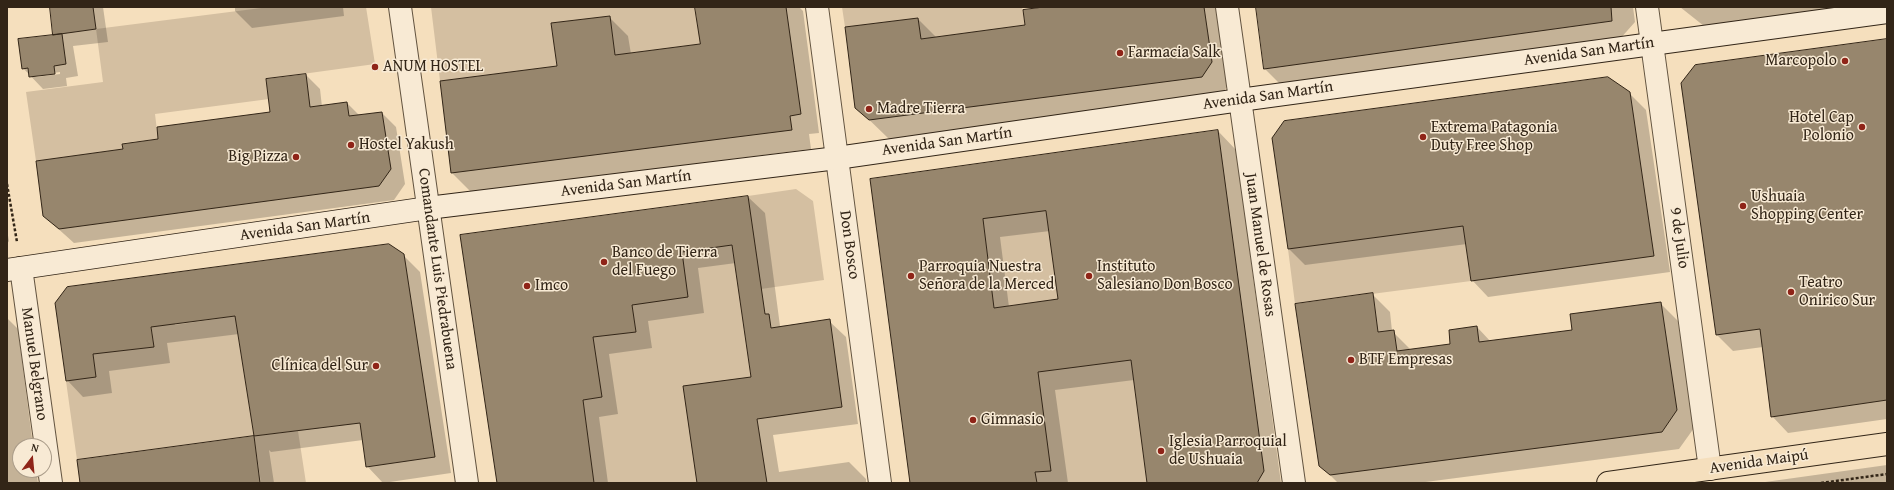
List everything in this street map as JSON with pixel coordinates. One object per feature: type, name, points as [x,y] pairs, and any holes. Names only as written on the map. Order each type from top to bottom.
[{"type":"main road","name":"Avenida Maipú","points":[[1608,483],[1887,444]]},
{"type":"street","name":"Comandante Luis Piedrabuena","points":[[400,7],[467,483]]},
{"type":"street","name":"Don Bosco","points":[[817,7],[880,483]]},
{"type":"street","name":"Juan Manuel de Rosas","points":[[1227,7],[1294,483]]},
{"type":"street","name":"9 de Julio","points":[[1647,7],[1710,469]]},
{"type":"street","name":"Avenida San Martín","points":[[14,269],[428,208],[837,158],[1240,100],[1887,12]]},
{"type":"street","name":"Manuel Belgrano","points":[[14,269],[51,483]]},
{"type":"path","points":[[7,184],[14,269]]},
{"type":"path","points":[[1821,483],[1887,474]]},
{"type":"shaded area","points":[[269,7],[366,7],[375,64],[266,79],[269,99],[155,114],[158,139],[122,143],[123,149],[36,161],[26,92],[103,82],[96,29]]},
{"type":"shaded area","points":[[431,7],[695,7],[700,44],[615,55],[610,16],[551,23],[557,66],[440,81]]},
{"type":"shaded area","points":[[842,7],[1022,7],[1025,25],[921,39],[918,18],[845,27]]},
{"type":"shaded area","points":[[796,189],[813,201],[824,280],[761,289],[748,196]]},
{"type":"shaded area","points":[[1046,211],[1062,328],[1029,303],[994,308],[983,219]]},
{"type":"shaded area","points":[[1463,226],[1471,281],[1295,304],[1288,249]]},
{"type":"shaded area","points":[[732,244],[751,377],[697,483],[594,483],[583,400],[602,397],[593,337],[636,331],[632,305],[682,252]]},
{"type":"shaded area","points":[[168,275],[175,325],[235,316],[254,436],[77,460],[66,381],[96,377],[91,338],[110,352],[154,347],[145,277]]},
{"type":"shaded area","points":[[1131,360],[1147,483],[1037,483],[1035,472],[1050,471],[1036,362],[1067,368]]},
{"type":"shaded area","points":[[298,431],[306,483],[261,483],[254,436]]},
{"type":"building","points":[[50,7],[93,7],[96,29],[53,35]]},
{"type":"building","points":[[695,7],[786,7],[801,114],[790,116],[792,130],[451,173],[440,81],[557,66],[551,23],[610,16],[615,55],[700,44]]},
{"type":"building","points":[[1044,7],[1204,7],[1212,62],[1202,77],[869,120],[855,108],[845,27],[918,18],[921,39],[1025,25],[1023,10]]},
{"type":"building","points":[[1256,7],[1611,7],[1612,21],[1264,69]]},
{"type":"building","points":[[62,34],[66,64],[54,66],[55,74],[29,77],[28,68],[22,69],[18,39]]},
{"type":"building","points":[[1887,39],[1887,400],[1771,417],[1760,329],[1716,335],[1681,83],[1695,65]]},
{"type":"building","points":[[306,74],[310,107],[347,102],[349,116],[382,112],[391,169],[379,186],[59,229],[43,216],[36,161],[123,149],[122,144],[158,139],[157,127],[270,112],[266,79]]},
{"type":"building","points":[[1608,77],[1630,92],[1654,256],[1471,281],[1463,226],[1288,249],[1272,138],[1284,121]]},
{"type":"building","name":"Instituto Salesiano Don Bosco","points":[[1218,130],[1264,471],[1257,483],[1147,483],[1131,360],[1038,372],[1051,471],[1035,472],[1037,483],[910,483],[870,179]],"holes":[[[1046,211],[1058,299],[994,308],[983,219]]]},
{"type":"building","points":[[748,196],[765,314],[769,314],[771,328],[830,319],[842,407],[757,419],[767,483],[697,483],[683,386],[751,377],[732,245],[682,252],[688,297],[632,305],[636,332],[593,337],[602,397],[583,400],[594,483],[497,483],[460,235]]},
{"type":"building","points":[[389,244],[404,254],[435,457],[366,467],[360,423],[254,436],[235,316],[151,327],[154,347],[93,354],[96,377],[66,381],[55,303],[67,287]]},
{"type":"building","points":[[1373,293],[1378,332],[1394,330],[1397,351],[1450,344],[1449,330],[1477,326],[1479,342],[1572,330],[1570,314],[1661,302],[1677,410],[1662,432],[1330,475],[1319,466],[1295,304]]},
{"type":"building","points":[[254,436],[260,483],[80,483],[77,460]]},
{"type":"place","name":"Farmacia Salk","points":[[1120,53]]},
{"type":"place","name":"Marcopolo","points":[[1845,61]]},
{"type":"place","name":"ANUM HOSTEL","points":[[375,67]]},
{"type":"place","name":"Madre Tierra","points":[[869,109]]},
{"type":"place","name":"Hotel Cap Polonio","points":[[1862,127]]},
{"type":"place","name":"Extrema Patagonia Duty Free Shop","points":[[1423,137]]},
{"type":"place","name":"Hostel Yakush","points":[[351,145]]},
{"type":"place","name":"Big Pizza","points":[[296,157]]},
{"type":"place","name":"Ushuaia Shopping Center","points":[[1743,206]]},
{"type":"place","name":"Banco de Tierra del Fuego","points":[[604,262]]},
{"type":"place","name":"Parroquia Nuestra Señora de la Merced","points":[[911,276]]},
{"type":"place","name":"Instituto Salesiano Don Bosco","points":[[1089,276]]},
{"type":"place","name":"Imco","points":[[527,286]]},
{"type":"place","name":"Teatro Onirico Sur","points":[[1791,292]]},
{"type":"place","name":"BTF Empresas","points":[[1351,360]]},
{"type":"place","name":"Clínica del Sur","points":[[376,366]]},
{"type":"place","name":"Gimnasio","points":[[973,420]]},
{"type":"place","name":"Iglesia Parroquial de Ushuaia","points":[[1161,451]]}]
